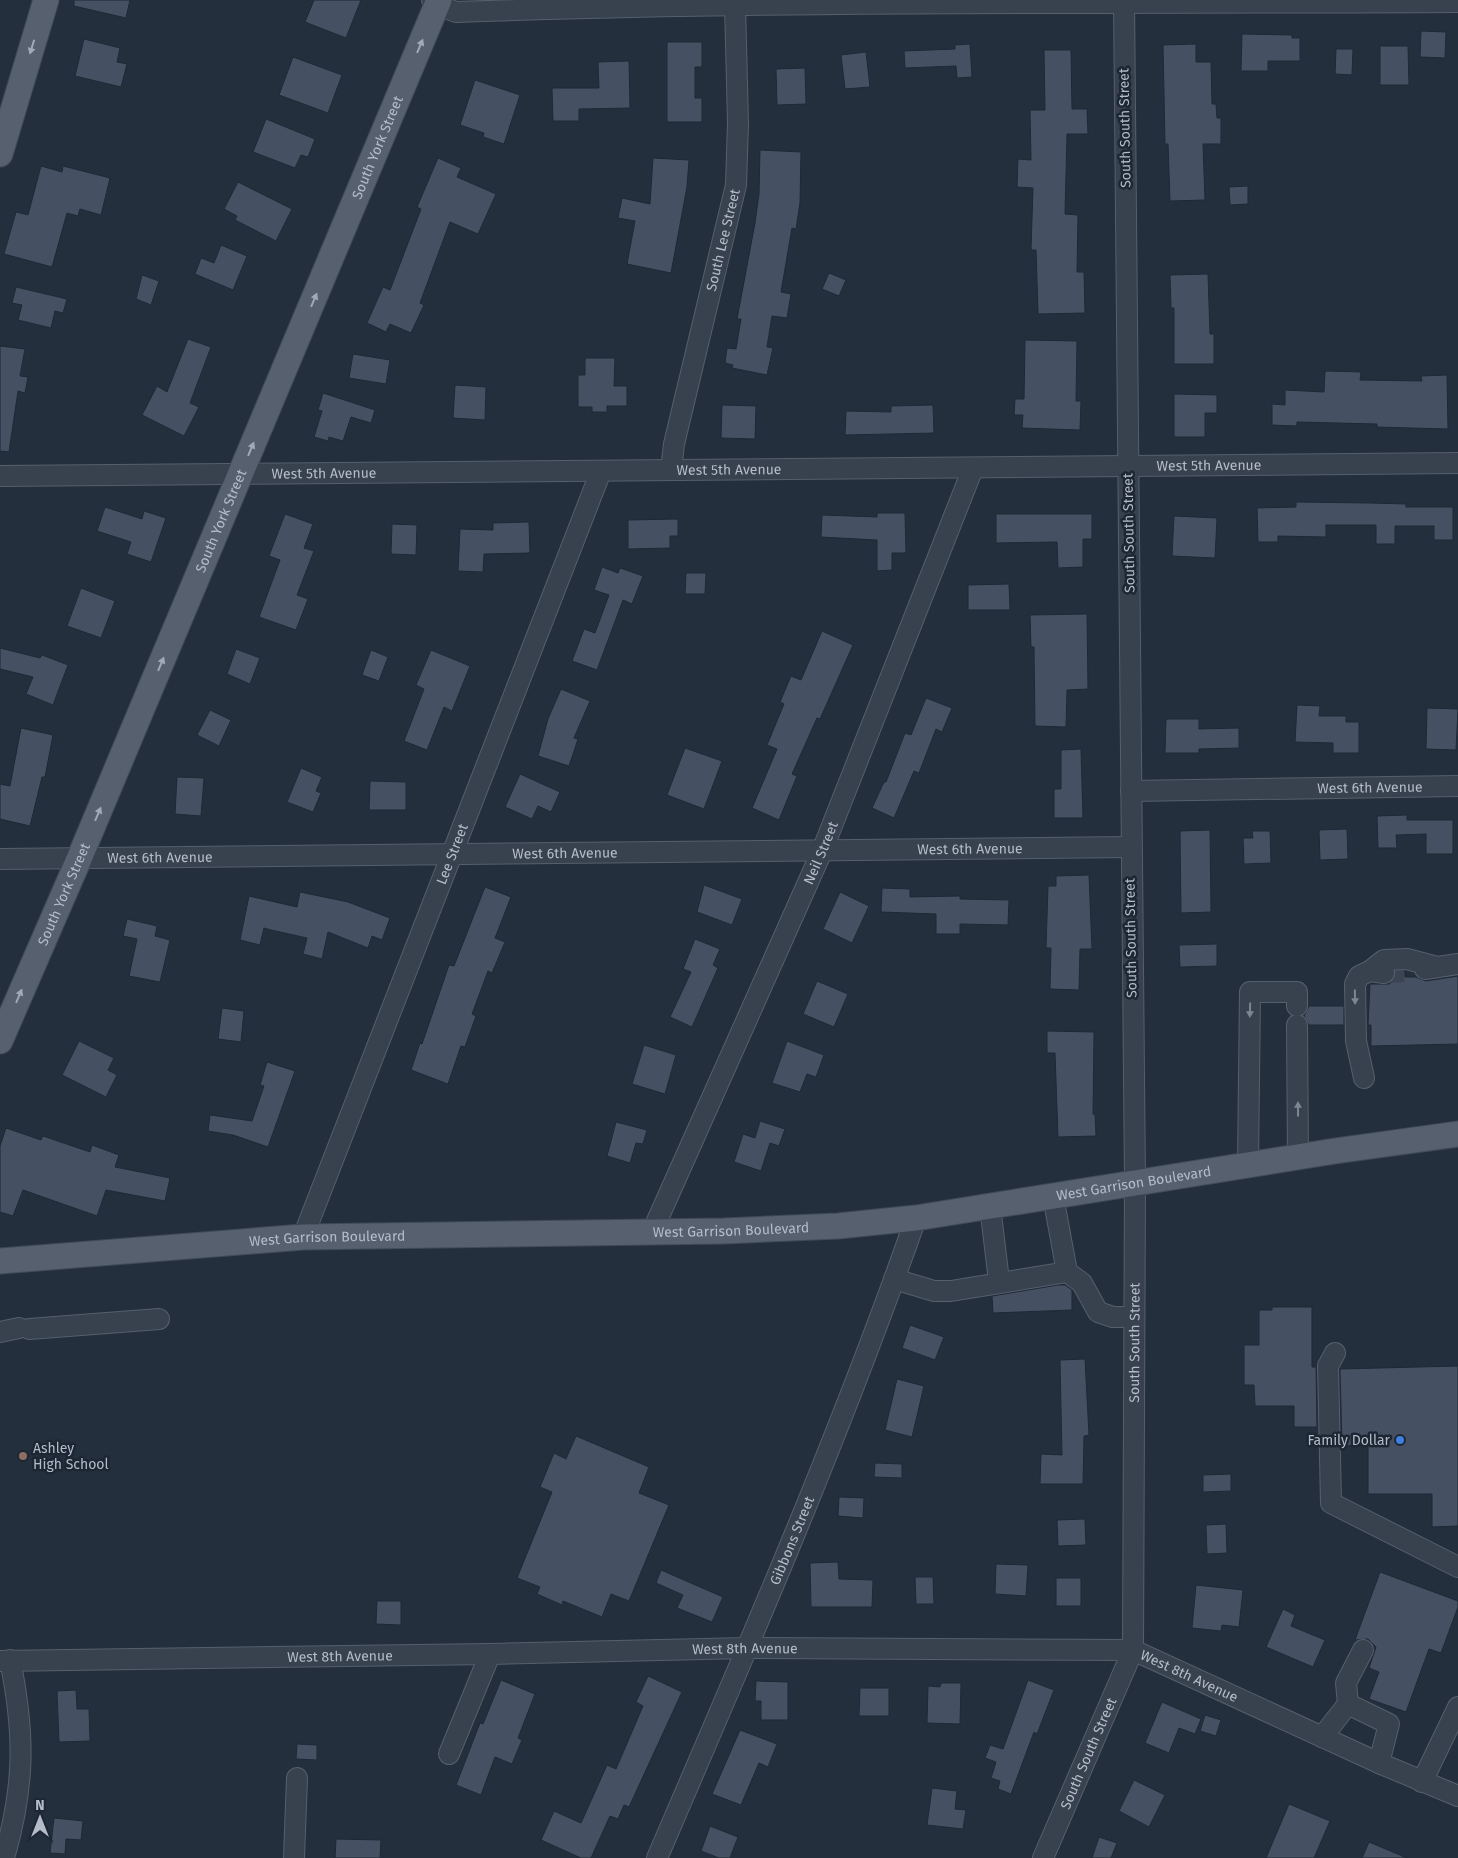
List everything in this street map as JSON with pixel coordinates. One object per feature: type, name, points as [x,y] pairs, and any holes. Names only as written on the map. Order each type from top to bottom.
[{"type":"main road","points":[[0,154],[6,114],[46,0]]},
{"type":"main road","name":"South York Street","points":[[0,1041],[79,858],[436,2]]},
{"type":"main road","name":"West Garrison Boulevard","points":[[0,1261],[303,1237],[800,1229],[916,1218],[1458,1134]]},
{"type":"street","points":[[436,2],[456,12],[735,4],[1458,2]]},
{"type":"street","name":"South South Street","points":[[1043,1858],[1133,1650],[1135,1183],[1130,847],[1124,2]]},
{"type":"street","name":"South Lee Street","points":[[671,470],[674,444],[736,185],[738,123],[735,4]]},
{"type":"street","name":"West 5th Avenue","points":[[0,476],[1458,464]]},
{"type":"street","name":"Neil Street","points":[[652,1232],[822,850],[973,468]]},
{"type":"street","name":"Lee Street","points":[[303,1237],[601,471]]},
{"type":"street","name":"West 6th Avenue","points":[[1131,791],[1458,786]]},
{"type":"street","name":"West 6th Avenue","points":[[0,859],[1130,847]]},
{"type":"street","points":[[1364,1078],[1356,1041],[1354,984],[1359,976],[1377,972],[1384,960],[1407,959],[1437,967]]},
{"type":"street","points":[[1405,972],[1458,964]]},
{"type":"street","points":[[1248,1166],[1250,992],[1298,992],[1298,1158]]},
{"type":"street","points":[[1053,1196],[1067,1272]]},
{"type":"street","points":[[990,1206],[999,1281]]},
{"type":"street","name":"Gibbons Street","points":[[657,1858],[748,1648],[880,1321],[916,1218]]},
{"type":"street","points":[[894,1279],[934,1291],[1067,1272],[1082,1282],[1098,1312],[1113,1317],[1134,1317]]},
{"type":"street","points":[[16,1330],[159,1319]]},
{"type":"street","points":[[1335,1353],[1328,1366],[1332,1502],[1458,1567]]},
{"type":"street","name":"West 8th Avenue","points":[[5,1661],[748,1648],[1133,1650],[1379,1763],[1458,1796]]},
{"type":"street","points":[[1322,1737],[1348,1704],[1346,1683],[1363,1650]]},
{"type":"street","points":[[449,1754],[490,1654]]},
{"type":"street","points":[[4,1858],[14,1822],[22,1769],[18,1702],[5,1661]]},
{"type":"street","points":[[1348,1704],[1389,1724],[1379,1763]]},
{"type":"street","points":[[1422,1782],[1458,1706]]},
{"type":"street","points":[[294,1858],[296,1778]]},
{"type":"building","points":[[74,0],[130,0],[126,18],[74,6]]},
{"type":"building","points":[[314,0],[361,0],[346,38],[305,22]]},
{"type":"building","points":[[1421,31],[1446,32],[1445,58],[1420,57]]},
{"type":"building","points":[[1242,34],[1292,35],[1292,38],[1300,38],[1300,61],[1268,61],[1268,71],[1241,71]]},
{"type":"building","points":[[84,39],[120,48],[117,62],[127,64],[121,87],[75,76]]},
{"type":"building","points":[[667,42],[702,42],[702,67],[695,67],[695,98],[702,98],[702,122],[667,122]]},
{"type":"building","points":[[970,44],[972,77],[957,78],[956,66],[905,68],[904,51],[955,49],[955,45]]},
{"type":"building","points":[[1196,44],[1196,62],[1211,62],[1212,104],[1216,104],[1217,118],[1221,118],[1221,144],[1203,144],[1205,200],[1170,201],[1168,144],[1165,144],[1163,45]]},
{"type":"building","points":[[1380,46],[1408,46],[1409,85],[1380,85]]},
{"type":"building","points":[[1336,49],[1353,49],[1352,75],[1335,74]]},
{"type":"building","points":[[1044,50],[1071,50],[1072,109],[1087,109],[1088,134],[1067,134],[1065,214],[1078,215],[1077,272],[1084,272],[1085,313],[1038,314],[1036,250],[1031,250],[1033,188],[1017,187],[1018,159],[1031,160],[1030,110],[1045,110]]},
{"type":"building","points":[[866,52],[870,87],[845,89],[841,55]]},
{"type":"building","points":[[293,57],[342,75],[328,113],[279,95]]},
{"type":"building","points":[[629,61],[630,108],[579,109],[579,121],[553,121],[552,88],[599,88],[598,62]]},
{"type":"building","points":[[805,68],[806,104],[777,105],[776,69]]},
{"type":"building","points":[[475,80],[520,95],[504,144],[483,137],[484,133],[460,125]]},
{"type":"building","points":[[266,119],[315,139],[308,157],[301,155],[295,168],[253,152]]},
{"type":"building","points":[[760,150],[801,152],[800,203],[796,229],[792,228],[781,292],[791,294],[787,318],[772,316],[767,347],[773,348],[767,375],[732,368],[733,365],[725,363],[727,348],[736,349],[741,319],[737,319],[759,194]]},
{"type":"building","points":[[438,158],[461,168],[457,177],[496,194],[478,234],[450,222],[420,303],[424,305],[411,333],[390,324],[386,332],[367,323],[383,287],[390,290],[421,209],[417,207]]},
{"type":"building","points":[[653,158],[689,160],[687,187],[671,273],[627,264],[635,221],[618,218],[622,198],[650,204]]},
{"type":"building","points":[[41,166],[62,172],[63,166],[110,178],[101,215],[80,209],[78,216],[67,213],[52,267],[4,254],[16,212],[28,215]]},
{"type":"building","points":[[238,182],[292,209],[276,241],[235,220],[237,216],[224,209]]},
{"type":"building","points":[[1248,186],[1248,204],[1230,205],[1229,187]]},
{"type":"building","points":[[221,245],[247,256],[233,290],[195,274],[201,258],[214,263]]},
{"type":"building","points":[[829,273],[846,280],[839,296],[822,289]]},
{"type":"building","points":[[1208,274],[1210,334],[1214,334],[1214,364],[1174,364],[1174,308],[1171,308],[1170,275]]},
{"type":"building","points":[[142,275],[159,281],[151,305],[136,299]]},
{"type":"building","points":[[16,287],[67,299],[63,313],[55,311],[51,328],[18,320],[22,305],[12,303]]},
{"type":"building","points":[[188,339],[211,347],[190,403],[199,407],[184,436],[142,415],[157,386],[167,392]]},
{"type":"building","points":[[1025,340],[1077,341],[1076,401],[1081,401],[1080,430],[1022,428],[1023,415],[1014,415],[1015,399],[1024,399]]},
{"type":"building","points":[[0,346],[25,349],[20,376],[28,377],[25,393],[18,391],[9,452],[0,451]]},
{"type":"building","points":[[353,354],[390,360],[386,384],[349,378]]},
{"type":"building","points":[[585,358],[615,358],[614,386],[627,386],[627,406],[607,406],[607,412],[592,412],[592,407],[578,407],[578,375],[585,375]]},
{"type":"building","points":[[1325,371],[1361,372],[1360,380],[1422,381],[1421,376],[1447,375],[1448,429],[1377,427],[1377,424],[1297,422],[1297,426],[1272,425],[1272,404],[1285,405],[1285,390],[1324,392]]},
{"type":"building","points":[[455,385],[486,387],[485,420],[453,418]]},
{"type":"building","points":[[323,393],[375,410],[371,423],[351,417],[343,441],[329,437],[328,441],[314,437],[322,411],[318,410]]},
{"type":"building","points":[[1174,394],[1217,395],[1217,413],[1205,413],[1205,437],[1174,437]]},
{"type":"building","points":[[722,405],[756,406],[755,439],[721,438]]},
{"type":"building","points":[[933,405],[934,433],[845,435],[846,411],[891,412],[891,406]]},
{"type":"building","points":[[1296,502],[1406,504],[1406,507],[1453,507],[1453,540],[1434,540],[1434,526],[1395,526],[1395,544],[1376,544],[1376,525],[1326,525],[1326,537],[1278,536],[1278,542],[1258,542],[1257,508],[1296,507]]},
{"type":"building","points":[[105,507],[142,519],[144,511],[166,518],[151,562],[127,554],[131,542],[97,531]]},
{"type":"building","points":[[877,513],[905,513],[906,553],[892,553],[892,570],[877,571],[877,540],[821,537],[822,515],[877,517]]},
{"type":"building","points":[[285,514],[313,524],[304,548],[314,551],[297,595],[308,599],[296,630],[259,617],[280,560],[269,556]]},
{"type":"building","points":[[996,514],[1092,514],[1092,539],[1083,539],[1083,567],[1058,568],[1057,542],[996,543]]},
{"type":"building","points":[[1174,516],[1217,518],[1215,558],[1172,556]]},
{"type":"building","points":[[678,519],[678,536],[670,536],[670,548],[628,549],[628,520]]},
{"type":"building","points":[[529,522],[530,553],[484,554],[483,572],[458,571],[460,529],[493,530],[493,523]]},
{"type":"building","points":[[392,524],[417,525],[416,555],[391,554]]},
{"type":"building","points":[[602,567],[618,573],[620,568],[643,576],[632,604],[623,600],[597,670],[572,661],[584,629],[595,633],[609,595],[594,590]]},
{"type":"building","points":[[686,573],[706,573],[705,594],[685,594]]},
{"type":"building","points":[[1009,584],[1010,610],[968,610],[968,585]]},
{"type":"building","points":[[81,588],[115,601],[101,638],[67,626]]},
{"type":"building","points":[[1087,614],[1088,689],[1067,690],[1066,727],[1035,726],[1034,647],[1031,647],[1030,615]]},
{"type":"building","points":[[822,631],[853,645],[820,719],[817,718],[792,774],[797,776],[779,820],[752,808],[777,749],[767,745],[784,704],[780,702],[791,676],[801,680]]},
{"type":"building","points":[[0,648],[40,658],[42,655],[68,665],[53,705],[26,694],[33,677],[0,669]]},
{"type":"building","points":[[236,649],[260,658],[250,684],[227,674]]},
{"type":"building","points":[[371,650],[388,657],[379,681],[362,675]]},
{"type":"building","points":[[431,650],[470,666],[452,711],[444,707],[427,750],[404,741],[424,689],[416,685]]},
{"type":"building","points":[[561,689],[590,701],[574,738],[578,739],[569,766],[538,756],[548,719]]},
{"type":"building","points":[[926,698],[952,708],[942,732],[936,729],[919,773],[914,771],[894,818],[872,808],[884,782],[886,782],[905,733],[911,735]]},
{"type":"building","points":[[1297,705],[1320,706],[1319,716],[1346,716],[1346,722],[1359,722],[1359,753],[1333,753],[1333,743],[1295,742]]},
{"type":"building","points":[[1427,708],[1458,709],[1456,750],[1426,749]]},
{"type":"building","points":[[210,710],[231,720],[219,746],[197,735]]},
{"type":"building","points":[[1166,719],[1199,719],[1199,729],[1239,728],[1239,748],[1199,749],[1199,753],[1165,753]]},
{"type":"building","points":[[21,728],[53,735],[45,777],[42,777],[30,826],[0,819],[0,784],[10,786]]},
{"type":"building","points":[[685,748],[722,761],[704,809],[667,795]]},
{"type":"building","points":[[1081,749],[1083,818],[1054,818],[1054,789],[1061,789],[1061,750]]},
{"type":"building","points":[[301,768],[322,777],[316,791],[321,793],[313,812],[287,802]]},
{"type":"building","points":[[520,774],[560,792],[551,812],[538,806],[532,819],[505,807]]},
{"type":"building","points":[[177,777],[204,778],[201,816],[175,814]]},
{"type":"building","points":[[370,781],[406,782],[406,810],[369,810]]},
{"type":"building","points":[[1407,815],[1407,820],[1453,820],[1453,854],[1426,854],[1426,834],[1396,835],[1397,848],[1378,848],[1377,816]]},
{"type":"building","points":[[1347,829],[1348,859],[1320,860],[1319,830]]},
{"type":"building","points":[[1210,830],[1211,912],[1181,913],[1180,831]]},
{"type":"building","points":[[1252,831],[1270,831],[1271,863],[1244,864],[1243,838],[1253,838]]},
{"type":"building","points":[[1089,875],[1092,949],[1080,949],[1079,990],[1050,989],[1051,948],[1046,948],[1048,886],[1056,886],[1056,876]]},
{"type":"building","points":[[704,885],[742,899],[732,925],[697,912]]},
{"type":"building","points":[[485,887],[511,897],[495,938],[505,942],[492,973],[488,971],[472,1014],[476,1016],[465,1047],[461,1046],[448,1084],[411,1070],[449,965],[454,966]]},
{"type":"building","points":[[882,888],[910,889],[910,897],[960,896],[960,899],[1009,900],[1008,925],[960,924],[960,934],[936,934],[936,914],[881,912]]},
{"type":"building","points":[[300,892],[348,902],[390,918],[382,940],[372,936],[368,948],[328,932],[322,959],[303,954],[307,938],[264,928],[260,945],[240,940],[249,896],[297,907]]},
{"type":"building","points":[[840,892],[869,906],[852,943],[823,929]]},
{"type":"building","points":[[127,919],[157,926],[155,936],[170,940],[160,982],[129,976],[137,939],[123,936]]},
{"type":"building","points":[[695,939],[720,949],[713,965],[718,968],[692,1027],[670,1017],[691,972],[683,969]]},
{"type":"building","points":[[1217,944],[1217,966],[1180,967],[1179,945]]},
{"type":"building","points":[[1395,971],[1405,971],[1405,977],[1416,977],[1426,981],[1458,976],[1458,1044],[1371,1046],[1371,1025],[1368,1025],[1370,984],[1389,984],[1394,980]]},
{"type":"building","points":[[817,981],[848,994],[834,1027],[803,1014]]},
{"type":"building","points":[[1309,1006],[1344,1006],[1344,1025],[1309,1025],[1304,1016]]},
{"type":"building","points":[[222,1008],[244,1011],[241,1042],[218,1039]]},
{"type":"building","points":[[1047,1031],[1094,1032],[1093,1114],[1095,1114],[1096,1136],[1058,1137],[1055,1053],[1047,1053]]},
{"type":"building","points":[[79,1041],[114,1058],[108,1070],[117,1075],[106,1097],[62,1075]]},
{"type":"building","points":[[787,1041],[824,1055],[816,1077],[807,1074],[800,1092],[772,1083]]},
{"type":"building","points":[[644,1045],[676,1055],[665,1094],[632,1084]]},
{"type":"building","points":[[267,1062],[295,1071],[268,1147],[233,1135],[208,1131],[210,1115],[252,1121],[264,1086],[260,1085]]},
{"type":"building","points":[[760,1121],[785,1129],[779,1146],[770,1143],[761,1171],[734,1162],[743,1134],[755,1138]]},
{"type":"building","points":[[616,1122],[647,1130],[643,1144],[636,1143],[630,1163],[607,1156]]},
{"type":"building","points":[[6,1128],[41,1140],[43,1136],[90,1152],[92,1145],[119,1155],[115,1167],[170,1178],[165,1201],[106,1190],[97,1216],[23,1190],[13,1216],[0,1212],[0,1146]]},
{"type":"building","points":[[1065,1285],[1072,1290],[1072,1310],[993,1313],[992,1296]]},
{"type":"building","points":[[1272,1307],[1312,1307],[1312,1367],[1316,1367],[1317,1427],[1294,1427],[1294,1406],[1255,1406],[1254,1385],[1244,1385],[1244,1345],[1259,1345],[1259,1310],[1272,1310]]},
{"type":"building","points":[[910,1325],[944,1337],[935,1360],[902,1348]]},
{"type":"building","points":[[1085,1359],[1089,1435],[1084,1436],[1083,1484],[1040,1484],[1041,1454],[1062,1455],[1060,1360]]},
{"type":"building","points":[[1458,1366],[1458,1526],[1432,1527],[1432,1494],[1368,1494],[1368,1445],[1342,1446],[1340,1369]]},
{"type":"building","points":[[897,1379],[924,1386],[912,1437],[885,1430]]},
{"type":"building","points":[[576,1436],[649,1467],[639,1493],[669,1505],[629,1601],[611,1594],[602,1617],[563,1601],[562,1605],[537,1594],[540,1587],[517,1578],[552,1492],[540,1487],[554,1453],[566,1459]]},
{"type":"building","points":[[875,1463],[902,1464],[902,1478],[874,1477]]},
{"type":"building","points":[[1231,1474],[1231,1491],[1203,1492],[1203,1475]]},
{"type":"building","points":[[839,1497],[864,1498],[863,1518],[838,1516]]},
{"type":"building","points":[[1085,1519],[1086,1545],[1058,1546],[1057,1520]]},
{"type":"building","points":[[1226,1524],[1227,1553],[1207,1554],[1206,1525]]},
{"type":"building","points":[[838,1562],[839,1579],[873,1580],[872,1607],[811,1607],[810,1563]]},
{"type":"building","points":[[996,1564],[1028,1565],[1026,1596],[995,1594]]},
{"type":"building","points":[[661,1570],[723,1597],[712,1622],[677,1608],[683,1595],[656,1583]]},
{"type":"building","points":[[1380,1572],[1458,1601],[1458,1607],[1441,1653],[1429,1649],[1406,1712],[1369,1699],[1379,1672],[1369,1668],[1376,1647],[1368,1639],[1355,1640]]},
{"type":"building","points":[[915,1577],[933,1577],[934,1604],[916,1604]]},
{"type":"building","points":[[1056,1578],[1081,1578],[1081,1606],[1056,1606]]},
{"type":"building","points":[[1196,1585],[1243,1590],[1239,1627],[1222,1625],[1221,1631],[1192,1628]]},
{"type":"building","points":[[377,1601],[401,1601],[401,1625],[376,1624]]},
{"type":"building","points":[[1283,1609],[1295,1615],[1291,1626],[1325,1640],[1313,1667],[1266,1647]]},
{"type":"building","points":[[648,1676],[682,1692],[629,1807],[624,1805],[618,1819],[610,1816],[591,1858],[581,1858],[541,1840],[554,1811],[581,1823],[607,1765],[616,1769],[643,1706],[636,1702]]},
{"type":"building","points":[[501,1680],[535,1694],[518,1738],[522,1740],[512,1764],[495,1757],[481,1795],[456,1785],[480,1723],[483,1724]]},
{"type":"building","points":[[1028,1680],[1054,1690],[1037,1734],[1034,1732],[1011,1794],[998,1789],[1000,1781],[991,1778],[996,1762],[985,1758],[990,1745],[1003,1749]]},
{"type":"building","points":[[756,1681],[788,1682],[788,1720],[761,1720],[761,1701],[755,1701]]},
{"type":"building","points":[[941,1683],[961,1683],[960,1724],[927,1723],[928,1686],[940,1687]]},
{"type":"building","points":[[860,1688],[889,1688],[889,1716],[859,1716]]},
{"type":"building","points":[[76,1690],[77,1709],[89,1709],[90,1741],[59,1742],[57,1691]]},
{"type":"building","points":[[1162,1702],[1201,1719],[1195,1734],[1179,1728],[1169,1753],[1145,1743]]},
{"type":"building","points":[[1205,1715],[1221,1720],[1216,1736],[1200,1731]]},
{"type":"building","points":[[740,1730],[777,1744],[768,1767],[759,1763],[741,1805],[712,1794]]},
{"type":"building","points":[[297,1744],[317,1745],[317,1760],[296,1759]]},
{"type":"building","points":[[1134,1780],[1165,1795],[1149,1827],[1119,1811]]},
{"type":"building","points":[[932,1788],[957,1791],[955,1809],[966,1810],[963,1829],[927,1825]]},
{"type":"building","points":[[1289,1804],[1330,1821],[1314,1858],[1266,1858]]},
{"type":"building","points":[[54,1818],[83,1821],[81,1840],[66,1839],[65,1854],[50,1853]]},
{"type":"building","points":[[710,1826],[738,1837],[730,1858],[719,1858],[701,1851]]},
{"type":"building","points":[[1099,1837],[1117,1843],[1111,1858],[1092,1858]]},
{"type":"building","points":[[336,1839],[381,1840],[380,1858],[335,1858]]},
{"type":"building","points":[[1369,1842],[1407,1858],[1362,1858]]},
{"type":"tunnel","points":[[1384,973],[1405,972]]},
{"type":"place","name":"Family Dollar","points":[[1400,1440]]},
{"type":"place","name":"Ashley High School","points":[[23,1456]]}]
